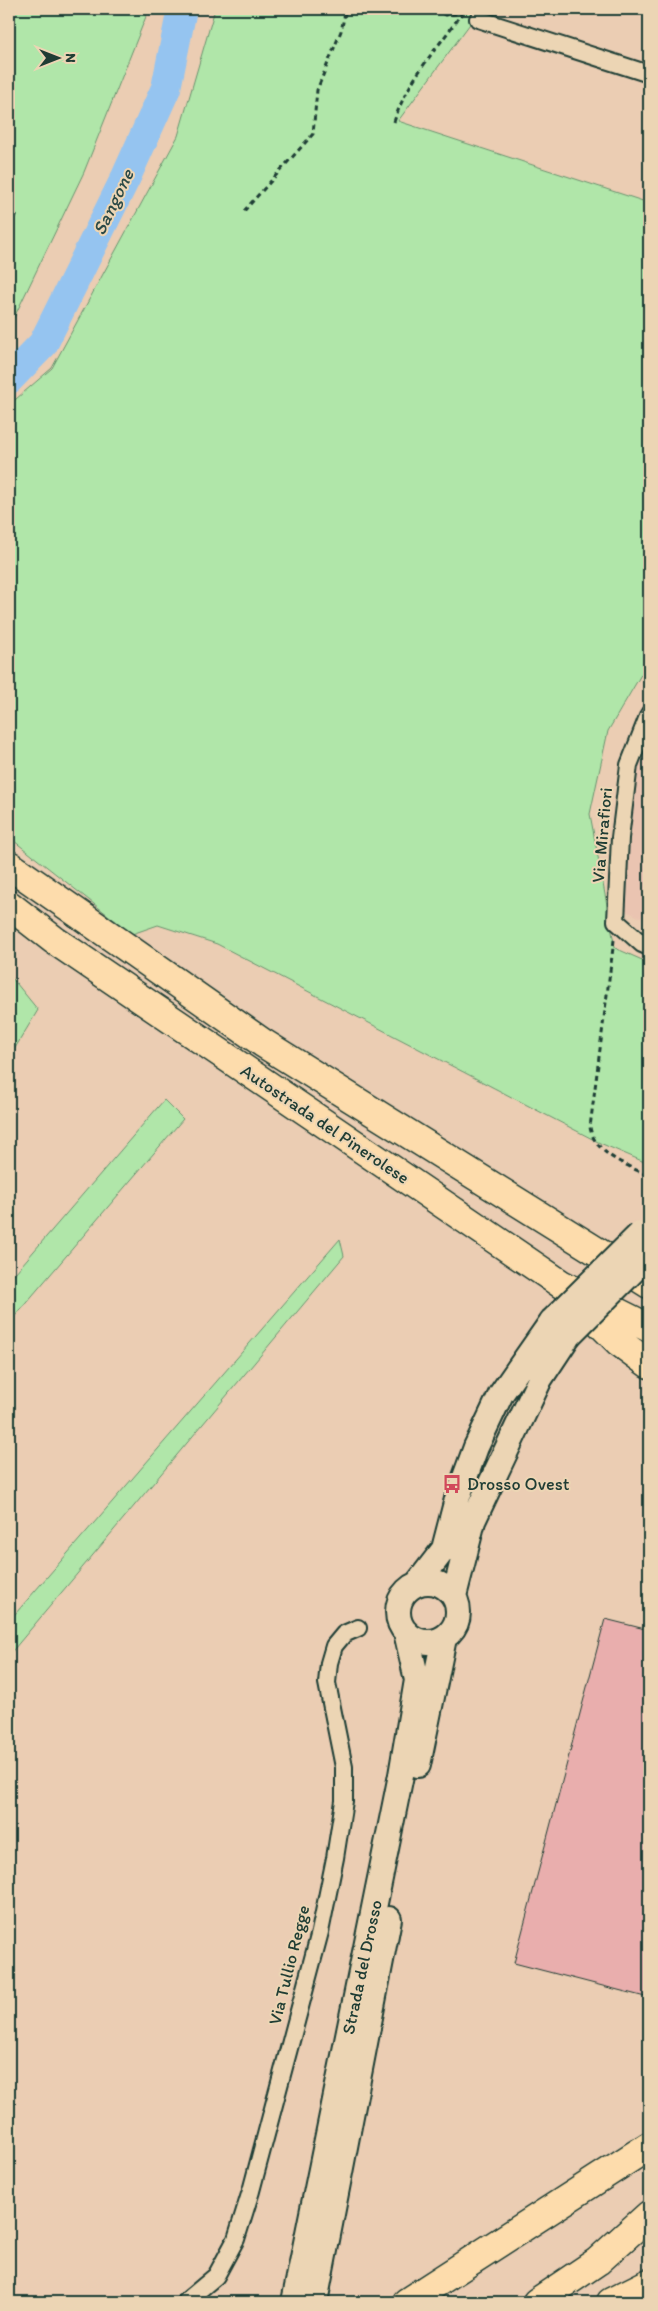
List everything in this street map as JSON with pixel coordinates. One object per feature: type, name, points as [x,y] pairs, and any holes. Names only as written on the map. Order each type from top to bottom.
[{"type":"highway","name":"Autostrada del Pinerolese","points":[[9,865],[263,1043],[649,1284]]},
{"type":"highway","name":"Autostrada del Pinerolese","points":[[9,905],[78,956],[561,1284],[649,1328]]},
{"type":"highway","points":[[498,1189],[649,1270]]},
{"type":"highway","points":[[561,1284],[649,1344]]},
{"type":"highway","points":[[561,1284],[619,1342],[649,1364]]},
{"type":"highway","points":[[407,2302],[649,2146]]},
{"type":"highway","points":[[537,2302],[598,2261],[649,2216]]},
{"type":"highway","points":[[611,2302],[649,2283]]},
{"type":"street","points":[[478,19],[649,74]]},
{"type":"street","name":"Via Mirafiori","points":[[616,921],[620,838],[629,764],[649,714]]},
{"type":"street","points":[[616,921],[642,944],[649,947]]},
{"type":"street","points":[[645,1230],[500,1394],[472,1456],[457,1500],[444,1549],[417,1584],[405,1593],[398,1608],[401,1625],[413,1638],[428,1642],[444,1638],[451,1632],[458,1614],[454,1596],[473,1521],[540,1379],[560,1328],[649,1255]]},
{"type":"street","points":[[417,1584],[433,1582],[441,1584],[454,1596]]},
{"type":"street","name":"Via Tullio Regge","points":[[185,2302],[216,2276],[236,2238],[251,2191],[320,1932],[344,1801],[344,1767],[327,1683],[329,1663],[334,1646],[344,1634],[358,1628]]},
{"type":"street","name":"Strada del Drosso","points":[[315,2302],[329,2179],[417,1680],[406,1632]]},
{"type":"street","name":"Strada del Drosso","points":[[294,2302],[329,2179],[444,1638]]},
{"type":"path","points":[[244,211],[313,134],[317,90],[341,31],[346,9]]},
{"type":"path","points":[[435,9],[445,15],[462,13],[478,19]]},
{"type":"path","points":[[394,122],[400,103],[415,74],[462,13]]},
{"type":"path","points":[[9,209],[16,215],[9,221]]},
{"type":"path","points":[[616,921],[590,1127],[592,1138],[601,1150],[649,1176]]},
{"type":"shaded area","points":[[649,732],[649,921],[623,910],[638,760]]},
{"type":"green space","points":[[9,9],[149,9],[84,172],[9,328]]},
{"type":"green space","points":[[215,9],[481,9],[398,121],[649,203],[649,661],[608,731],[590,814],[615,948],[649,963],[649,1164],[600,1143],[217,944],[158,925],[132,934],[9,837],[9,405],[52,368],[178,136]]},
{"type":"green space","points":[[12,978],[38,1010],[9,1058],[9,982]]},
{"type":"green space","points":[[164,1100],[183,1119],[9,1323],[9,1280]]},
{"type":"green space","points":[[340,1239],[344,1256],[9,1655],[9,1621]]},
{"type":"building","points":[[605,1619],[649,1630],[649,1998],[514,1963]]},
{"type":"waterway","name":"Sangone","points":[[9,379],[43,344],[126,177],[166,88],[182,9]]},
{"type":"place","name":"Drosso Ovest","points":[[452,1484]]}]
